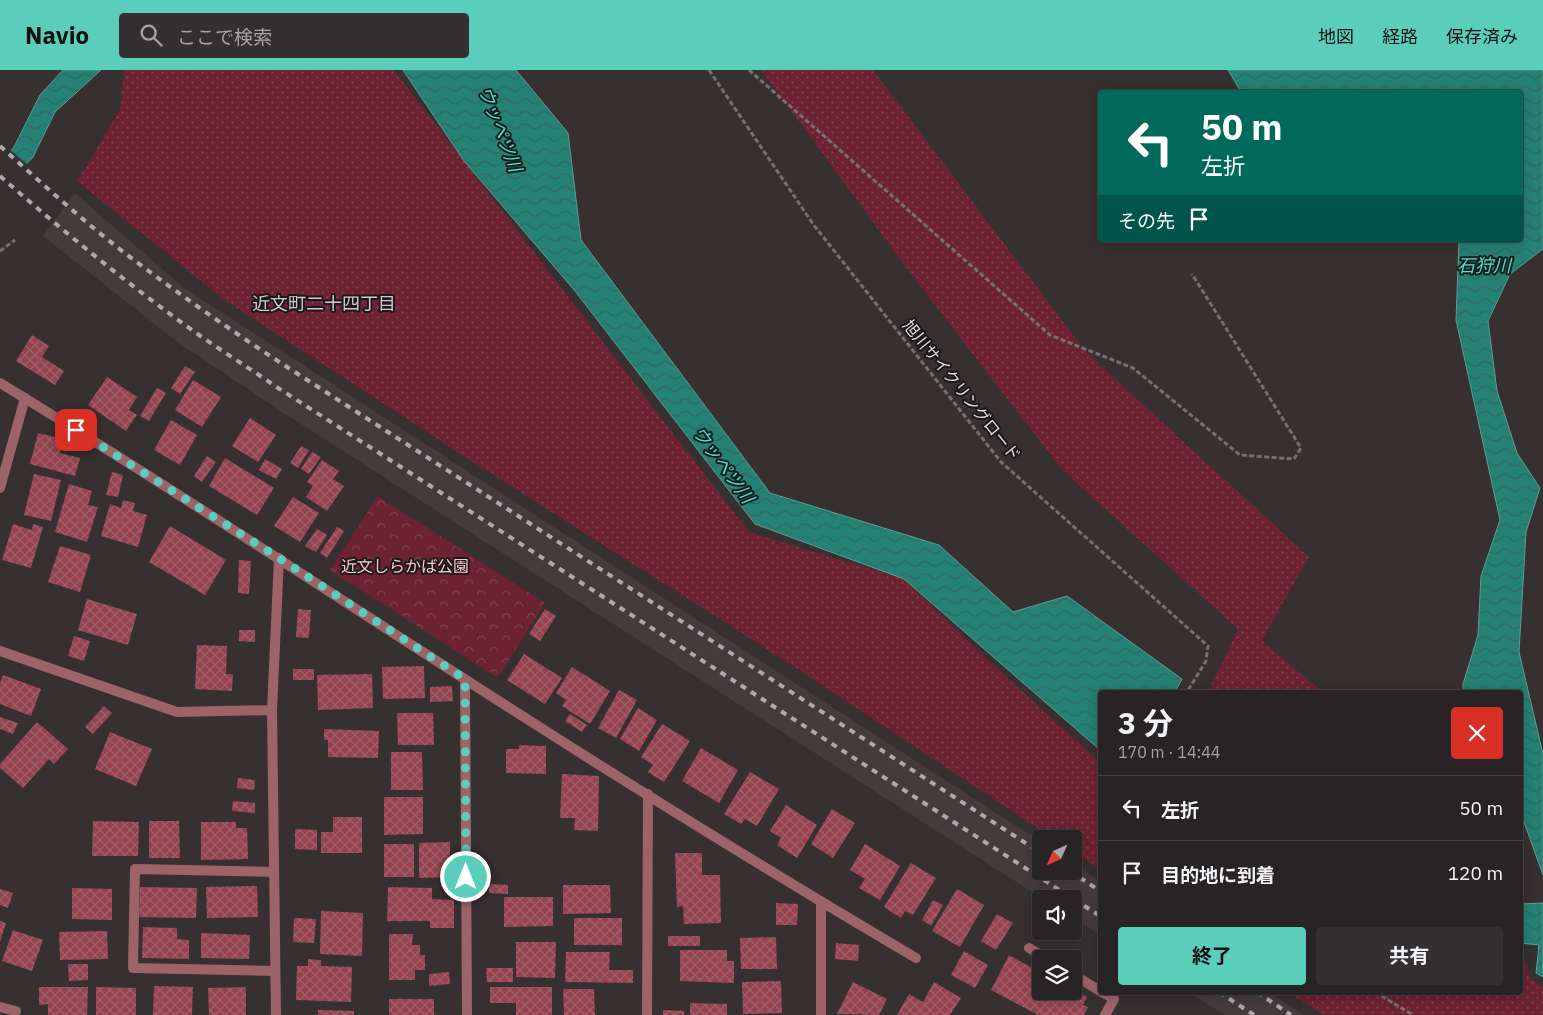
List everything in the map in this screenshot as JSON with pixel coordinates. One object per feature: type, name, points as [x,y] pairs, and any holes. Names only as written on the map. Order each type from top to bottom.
[{"type":"street","points":[[0,383],[279,558],[465,679],[648,794],[821,902],[916,958]]},
{"type":"street","points":[[0,488],[25,398]]},
{"type":"street","points":[[276,1015],[272,710],[279,558]]},
{"type":"street","points":[[0,651],[178,712],[272,710]]},
{"type":"street","points":[[465,679],[467,1015]]},
{"type":"street","points":[[647,1015],[648,794]]},
{"type":"street","points":[[274,872],[135,869],[133,968],[275,971]]},
{"type":"street","points":[[821,902],[821,1015]]},
{"type":"street","points":[[1082,980],[1098,990]]},
{"type":"street","points":[[1105,1015],[1114,999],[1107,995]]},
{"type":"street","points":[[0,1007],[16,1011]]},
{"type":"path","name":"旭川サイクリングロード","points":[[709,70],[813,224],[1001,462],[1208,646],[1206,661],[1188,690]]},
{"type":"path","points":[[750,70],[1050,335],[1133,368],[1240,455],[1294,459],[1301,448],[1192,274]]},
{"type":"path","points":[[0,251],[15,240]]},
{"type":"path","points":[[1380,995],[1413,1015]]},
{"type":"shaded area","points":[[75,193],[184,288],[1032,836],[1032,880],[1082,880],[1082,869],[1098,880],[1098,934],[1082,923],[1082,890],[1032,890],[1032,892],[276,408],[176,341],[43,236]]},
{"type":"shaded area","points":[[1193,995],[1273,995],[1304,1015],[1225,1015]]},
{"type":"green space","points":[[125,70],[394,70],[749,532],[904,579],[989,661],[1098,760],[1098,868],[1082,857],[1082,830],[1040,830],[801,671],[470,460],[226,301],[77,181],[120,110]]},
{"type":"green space","points":[[761,70],[873,70],[1086,352],[1309,557],[1262,640],[1320,690],[1209,690],[1238,629],[1063,471],[914,278]]},
{"type":"green space","name":"近文しらかば公園","points":[[378,496],[545,603],[498,678],[330,570]]},
{"type":"green space","points":[[1523,955],[1530,978],[1543,987],[1543,1015],[1324,1015],[1292,995],[1523,995]]},
{"type":"water","points":[[63,70],[101,70],[55,112],[33,157],[0,191],[0,164],[14,147],[40,95]]},
{"type":"water","name":"ウッペツ川","points":[[403,70],[516,70],[568,133],[581,240],[770,493],[939,545],[1013,612],[1067,596],[1182,679],[1176,690],[1098,690],[1098,748],[904,579],[755,524],[575,291],[464,161]]},
{"type":"water","name":"石狩川","points":[[1228,70],[1543,70],[1543,249],[1510,274],[1488,321],[1497,391],[1517,453],[1540,488],[1526,532],[1519,652],[1543,754],[1543,875],[1523,820],[1523,690],[1463,690],[1463,684],[1478,635],[1481,576],[1500,520],[1456,320],[1459,242],[1523,242],[1523,90],[1240,90]]},
{"type":"water","points":[[1543,903],[1543,977],[1536,973],[1539,945],[1523,943],[1523,904]]},
{"type":"pier","points":[[9,149],[28,165],[2,193],[0,191],[0,160]]},
{"type":"building","points":[[32,335],[49,346],[42,357],[64,371],[55,385],[16,361]]},
{"type":"building","points":[[185,366],[195,372],[180,394],[171,388]]},
{"type":"building","points":[[107,377],[137,397],[129,410],[137,415],[126,431],[88,405]]},
{"type":"building","points":[[193,380],[221,397],[202,427],[175,410]]},
{"type":"building","points":[[157,388],[166,393],[149,421],[140,416]]},
{"type":"building","points":[[250,418],[276,435],[258,462],[232,446]]},
{"type":"building","points":[[171,420],[197,435],[180,465],[154,450]]},
{"type":"building","points":[[38,433],[63,439],[60,453],[80,458],[75,476],[30,464]]},
{"type":"building","points":[[301,446],[309,450],[298,468],[290,463]]},
{"type":"building","points":[[312,452],[321,457],[309,474],[301,469]]},
{"type":"building","points":[[207,456],[216,462],[202,482],[194,476]]},
{"type":"building","points":[[225,458],[274,488],[257,515],[209,486]]},
{"type":"building","points":[[265,459],[282,469],[276,479],[259,470]]},
{"type":"building","points":[[322,460],[339,471],[333,479],[344,486],[327,511],[306,497],[313,486],[307,482]]},
{"type":"building","points":[[112,472],[123,475],[118,497],[106,495]]},
{"type":"building","points":[[34,474],[61,480],[51,521],[24,515]]},
{"type":"building","points":[[69,484],[92,491],[88,505],[98,507],[87,542],[55,532]]},
{"type":"building","points":[[293,497],[319,513],[300,542],[274,526]]},
{"type":"building","points":[[123,500],[135,503],[133,511],[147,515],[138,547],[101,536],[110,504],[121,508]]},
{"type":"building","points":[[13,524],[32,530],[33,524],[43,527],[31,568],[2,560]]},
{"type":"building","points":[[170,526],[226,560],[205,595],[149,562]]},
{"type":"building","points":[[337,527],[344,531],[327,558],[320,553]]},
{"type":"building","points":[[317,529],[327,535],[316,552],[305,546]]},
{"type":"building","points":[[60,546],[91,555],[80,592],[48,582]]},
{"type":"building","points":[[239,560],[251,561],[249,594],[238,593]]},
{"type":"building","points":[[87,599],[137,614],[128,645],[78,630]]},
{"type":"building","points":[[298,609],[311,610],[309,638],[296,637]]},
{"type":"building","points":[[545,609],[556,616],[540,641],[529,634]]},
{"type":"building","points":[[239,630],[255,630],[255,642],[239,641]]},
{"type":"building","points":[[74,636],[90,641],[84,661],[68,656]]},
{"type":"building","points":[[197,645],[227,646],[226,674],[233,674],[232,691],[195,689]]},
{"type":"building","points":[[524,654],[562,678],[545,704],[507,680]]},
{"type":"building","points":[[424,666],[425,698],[383,699],[382,667]]},
{"type":"building","points":[[572,667],[610,691],[590,724],[562,706],[566,700],[556,693]]},
{"type":"building","points":[[293,669],[314,669],[314,680],[293,680]]},
{"type":"building","points":[[372,674],[373,708],[318,710],[317,675]]},
{"type":"building","points":[[3,675],[41,689],[31,716],[0,704],[0,683]]},
{"type":"building","points":[[452,686],[453,701],[430,702],[430,687]]},
{"type":"building","points":[[619,690],[637,700],[616,738],[598,728]]},
{"type":"building","points":[[104,706],[112,713],[93,734],[85,727]]},
{"type":"building","points":[[638,708],[657,720],[639,751],[620,739]]},
{"type":"building","points":[[397,713],[433,713],[434,745],[398,745]]},
{"type":"building","points":[[570,714],[587,725],[582,732],[565,721]]},
{"type":"building","points":[[0,717],[18,723],[13,734],[0,729]]},
{"type":"building","points":[[37,722],[68,749],[54,764],[49,759],[23,788],[0,768],[0,764]]},
{"type":"building","points":[[662,724],[690,741],[664,782],[648,772],[653,765],[641,757]]},
{"type":"building","points":[[324,729],[379,731],[378,758],[328,757],[328,740],[324,740]]},
{"type":"building","points":[[110,732],[152,749],[136,786],[95,769]]},
{"type":"building","points":[[519,745],[546,746],[546,774],[506,773],[506,749],[519,749]]},
{"type":"building","points":[[701,748],[738,770],[719,803],[682,781]]},
{"type":"building","points":[[391,752],[422,752],[423,790],[391,790]]},
{"type":"building","points":[[750,772],[779,789],[757,826],[745,819],[741,824],[724,814]]},
{"type":"building","points":[[562,774],[599,776],[598,831],[574,830],[575,818],[560,818]]},
{"type":"building","points":[[238,778],[255,780],[254,790],[237,788]]},
{"type":"building","points":[[384,797],[423,797],[423,834],[384,835]]},
{"type":"building","points":[[233,801],[255,803],[255,813],[232,811]]},
{"type":"building","points":[[786,805],[817,825],[797,858],[777,845],[781,838],[770,831]]},
{"type":"building","points":[[832,809],[855,823],[833,858],[811,844]]},
{"type":"building","points":[[333,817],[362,817],[362,853],[321,853],[321,832],[333,832]]},
{"type":"building","points":[[93,821],[139,822],[138,856],[92,856]]},
{"type":"building","points":[[149,821],[179,821],[180,858],[149,858]]},
{"type":"building","points":[[201,822],[236,822],[236,828],[247,828],[248,859],[201,860]]},
{"type":"building","points":[[295,829],[317,830],[317,850],[295,849]]},
{"type":"building","points":[[450,842],[450,877],[419,878],[419,843]]},
{"type":"building","points":[[384,844],[414,844],[414,877],[384,877]]},
{"type":"building","points":[[865,844],[900,866],[880,900],[859,888],[865,879],[850,870]]},
{"type":"building","points":[[675,853],[702,853],[702,875],[720,875],[721,923],[684,924],[683,906],[677,907]]},
{"type":"building","points":[[911,863],[936,878],[913,915],[905,911],[901,918],[884,907]]},
{"type":"building","points":[[489,884],[508,885],[508,894],[489,893]]},
{"type":"building","points":[[563,885],[610,885],[611,913],[563,914]]},
{"type":"building","points":[[257,886],[258,917],[207,918],[206,887]]},
{"type":"building","points":[[140,887],[197,888],[196,918],[139,917]]},
{"type":"building","points":[[388,887],[432,888],[432,899],[454,900],[454,928],[430,928],[430,921],[387,921]]},
{"type":"building","points":[[72,888],[112,889],[112,920],[72,919]]},
{"type":"building","points":[[0,889],[13,893],[8,908],[0,905]]},
{"type":"building","points":[[957,889],[984,905],[960,947],[932,931]]},
{"type":"building","points":[[504,897],[553,897],[553,926],[504,927]]},
{"type":"building","points":[[933,900],[943,905],[931,926],[922,920]]},
{"type":"building","points":[[776,903],[798,904],[797,925],[776,925]]},
{"type":"building","points":[[321,911],[363,913],[362,956],[320,954]]},
{"type":"building","points":[[997,914],[1013,923],[996,950],[981,941]]},
{"type":"building","points":[[294,918],[316,919],[314,943],[293,942]]},
{"type":"building","points":[[574,918],[622,918],[622,945],[574,945]]},
{"type":"building","points":[[0,921],[6,923],[0,942]]},
{"type":"building","points":[[143,927],[177,928],[177,939],[189,940],[189,959],[142,958]]},
{"type":"building","points":[[13,930],[43,940],[32,971],[2,961]]},
{"type":"building","points":[[107,931],[108,959],[60,960],[59,932]]},
{"type":"building","points":[[201,933],[250,935],[249,959],[201,958]]},
{"type":"building","points":[[389,934],[413,934],[412,945],[420,945],[420,955],[425,955],[425,970],[415,970],[415,980],[389,980]]},
{"type":"building","points":[[668,936],[700,936],[700,946],[668,946]]},
{"type":"building","points":[[776,937],[777,969],[741,969],[740,938]]},
{"type":"building","points":[[516,942],[556,942],[555,978],[516,977]]},
{"type":"building","points":[[836,943],[859,945],[858,961],[835,959]]},
{"type":"building","points":[[680,950],[727,950],[727,961],[734,961],[734,983],[680,981]]},
{"type":"building","points":[[964,951],[988,965],[975,988],[951,975]]},
{"type":"building","points":[[566,952],[610,952],[609,970],[633,970],[633,983],[565,982]]},
{"type":"building","points":[[1009,955],[1032,968],[1032,1000],[1082,1000],[1082,994],[1087,997],[1083,1005],[1088,1007],[1084,1015],[1038,1015],[991,990]]},
{"type":"building","points":[[308,959],[321,960],[321,966],[352,967],[351,1002],[296,1000],[297,966],[308,966]]},
{"type":"building","points":[[68,964],[88,964],[88,980],[69,981]]},
{"type":"building","points":[[486,968],[513,968],[513,982],[487,982]]},
{"type":"building","points":[[449,972],[450,984],[429,986],[429,974]]},
{"type":"building","points":[[781,981],[782,1013],[743,1014],[742,982]]},
{"type":"building","points":[[853,982],[887,999],[879,1015],[837,1014]]},
{"type":"building","points":[[934,982],[961,998],[950,1015],[897,1015],[909,994],[923,1002]]},
{"type":"building","points":[[154,986],[193,987],[192,1015],[153,1015]]},
{"type":"building","points":[[39,987],[88,987],[87,1015],[48,1015],[48,1004],[39,1005]]},
{"type":"building","points":[[96,987],[136,988],[136,1015],[96,1015]]},
{"type":"building","points":[[246,987],[246,1015],[209,1015],[208,988]]},
{"type":"building","points":[[490,987],[552,987],[552,1015],[516,1015],[516,1003],[490,1003]]},
{"type":"building","points":[[563,989],[594,989],[595,1015],[564,1015]]},
{"type":"building","points":[[389,999],[434,999],[434,1015],[389,1015]]},
{"type":"building","points":[[690,1003],[727,1004],[727,1015],[690,1015]]},
{"type":"building","points":[[318,1010],[354,1011],[354,1015],[318,1015]]},
{"type":"building","points":[[663,1010],[684,1011],[684,1015],[663,1015]]},
{"type":"railway","points":[[0,146],[99,233],[229,328],[1032,847]]},
{"type":"railway","points":[[0,176],[123,278],[199,335],[278,388],[1098,915]]},
{"type":"railway","points":[[1082,879],[1098,890]]},
{"type":"railway","points":[[1224,995],[1254,1015]]},
{"type":"railway","points":[[1261,995],[1291,1015]]},
{"type":"district","name":"近文町二十四丁目","points":[[324,304]]},
{"type":"route","points":[[76,430],[279,558],[465,679],[466,877]]}]
